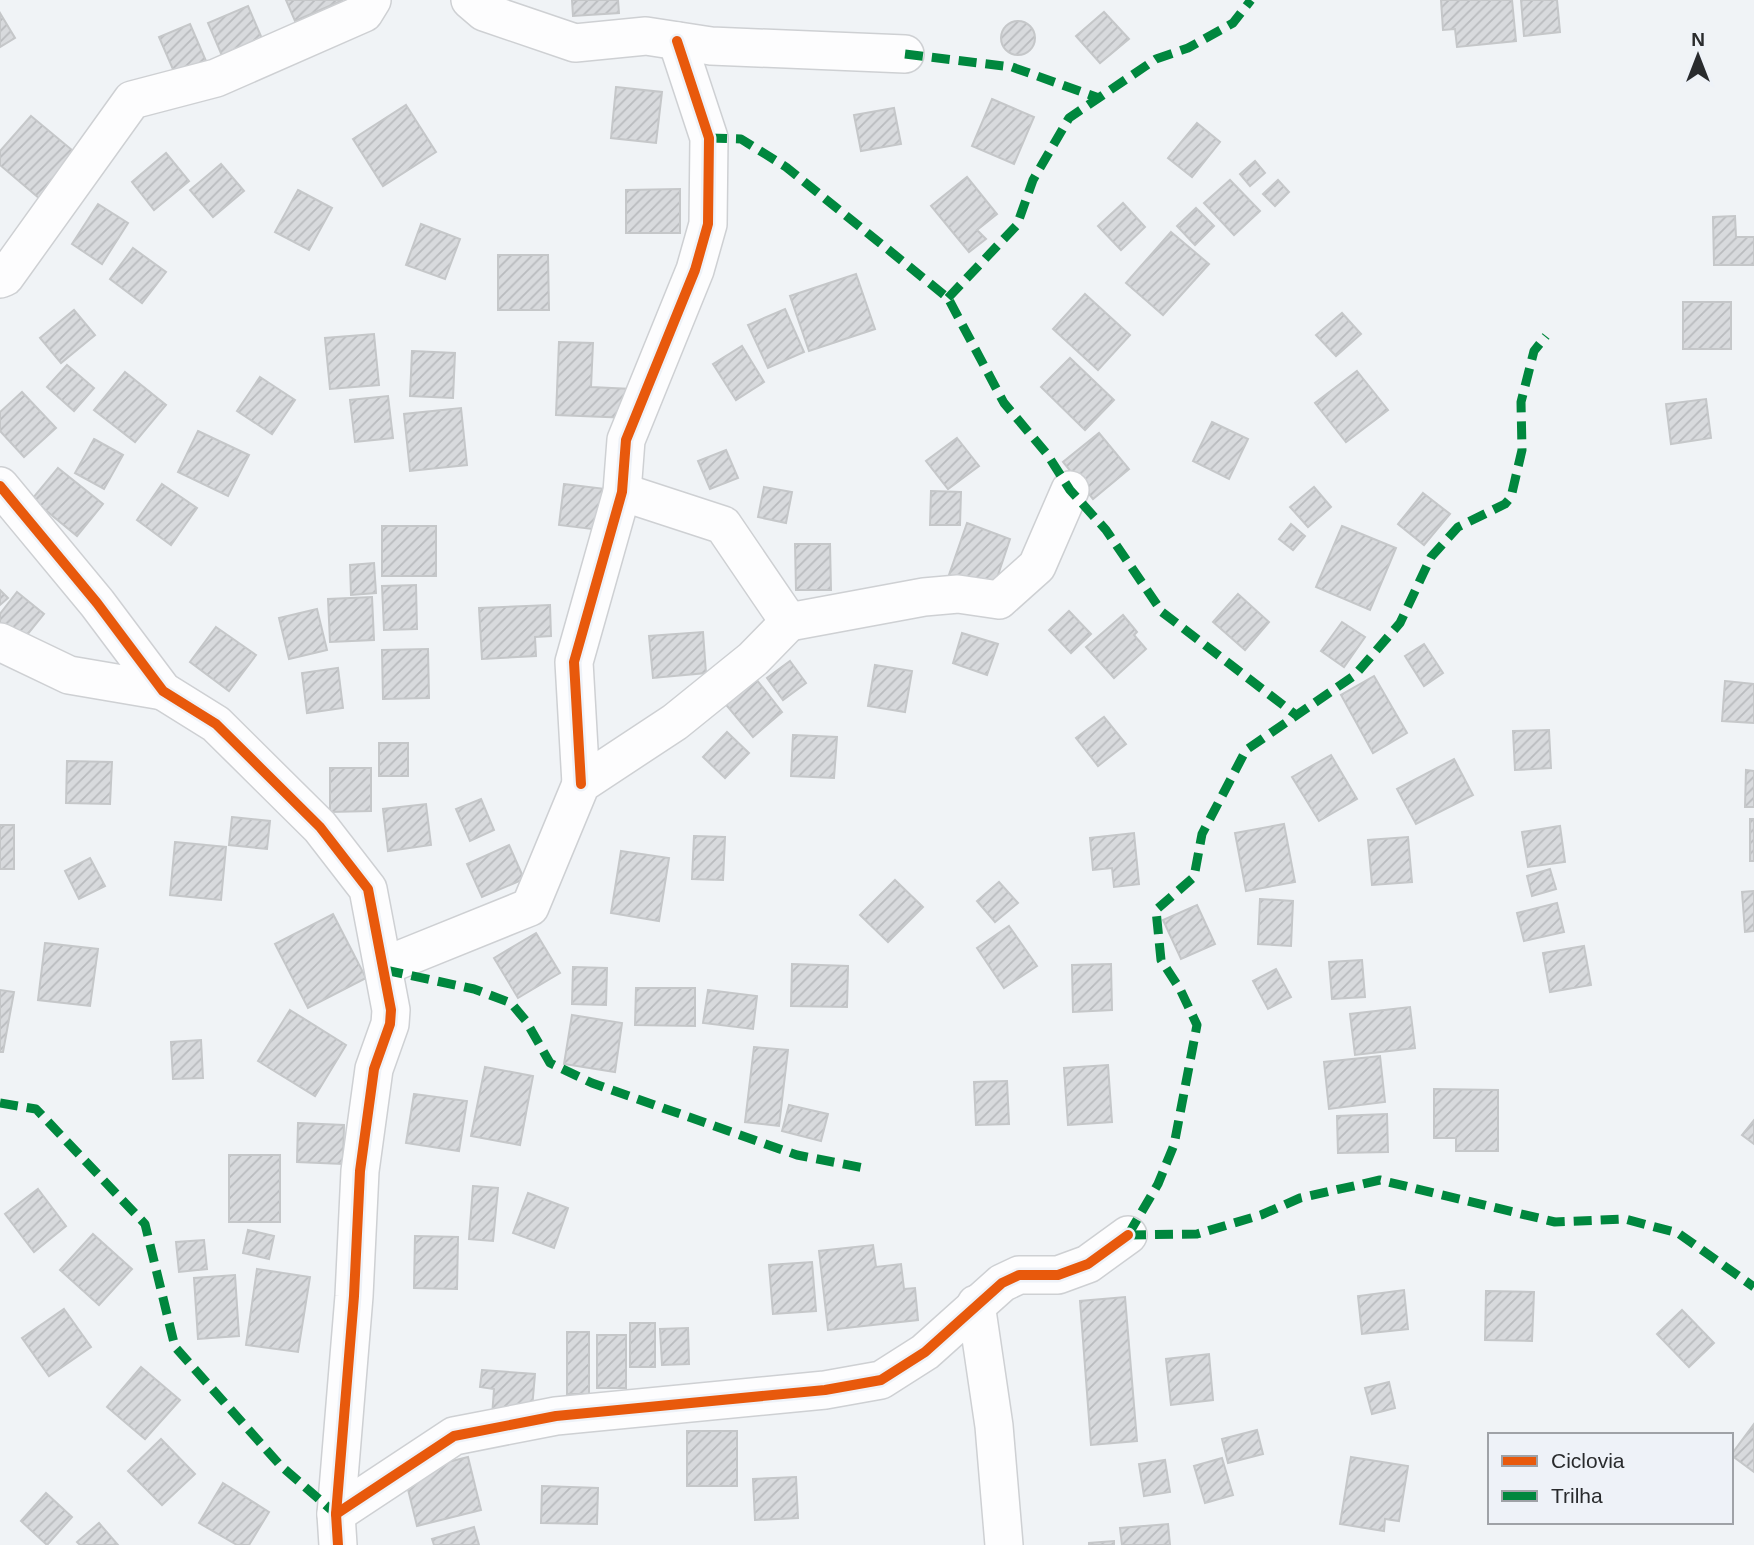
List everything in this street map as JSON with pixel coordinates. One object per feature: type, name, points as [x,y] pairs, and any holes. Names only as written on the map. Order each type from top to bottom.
[{"type":"street","points":[[0,279],[5,277],[74,184],[132,100],[216,78],[364,13],[372,0]]},
{"type":"street","points":[[480,4],[575,43],[646,36],[711,46],[905,54]]},
{"type":"street","points":[[384,966],[530,907],[581,784],[574,662],[622,492],[625,440],[695,270],[708,224],[709,138],[677,41]]},
{"type":"street","points":[[0,486],[97,603],[163,691],[216,724],[320,827],[368,889],[391,1010],[390,1024],[374,1069],[360,1171],[337,1530]]},
{"type":"street","points":[[581,784],[675,722],[753,659],[789,622],[925,597],[958,594],[999,600],[1037,566],[1070,490]]},
{"type":"street","points":[[622,492],[723,525],[789,622]]},
{"type":"street","points":[[0,642],[69,675],[163,691]]},
{"type":"street","points":[[337,1530],[454,1436],[556,1416],[825,1390],[881,1380],[925,1352],[1002,1283],[1019,1275],[1058,1275],[1088,1265],[1128,1235]]},
{"type":"street","points":[[976,1304],[994,1426],[1004,1545]]},
{"type":"building","points":[[286,0],[343,0],[295,21]]},
{"type":"building","points":[[572,0],[618,0],[619,13],[573,16]]},
{"type":"building","points":[[1441,0],[1512,0],[1516,41],[1457,47],[1455,29],[1443,30]]},
{"type":"building","points":[[1521,0],[1557,0],[1560,32],[1524,36]]},
{"type":"building","points":[[248,6],[266,48],[226,65],[208,23]]},
{"type":"building","points":[[1104,12],[1129,39],[1100,63],[1076,36]]},
{"type":"building","points":[[0,13],[15,38],[0,47]]},
{"type":"building","points":[[1018,21],[1030,26],[1035,38],[1030,50],[1018,55],[1006,50],[1001,38],[1006,26]]},
{"type":"building","points":[[190,24],[206,61],[175,74],[159,37]]},
{"type":"building","points":[[616,87],[662,92],[656,143],[611,138]]},
{"type":"building","points":[[992,99],[1034,117],[1014,164],[972,146]]},
{"type":"building","points":[[406,105],[436,152],[383,186],[353,139]]},
{"type":"building","points":[[894,108],[901,144],[861,151],[854,115]]},
{"type":"building","points":[[31,116],[84,160],[46,204],[0,165],[0,151]]},
{"type":"building","points":[[1197,123],[1220,142],[1192,177],[1168,158]]},
{"type":"building","points":[[166,153],[189,181],[154,210],[132,182]]},
{"type":"building","points":[[1255,161],[1265,173],[1250,186],[1240,174]]},
{"type":"building","points":[[221,164],[244,191],[213,217],[190,190]]},
{"type":"building","points":[[967,177],[997,214],[977,230],[986,239],[969,252],[931,206]]},
{"type":"building","points":[[1230,180],[1260,211],[1234,235],[1204,203]]},
{"type":"building","points":[[1278,180],[1289,192],[1275,206],[1263,194]]},
{"type":"building","points":[[680,189],[680,233],[626,233],[626,190]]},
{"type":"building","points":[[298,190],[332,208],[309,250],[275,232]]},
{"type":"building","points":[[1123,203],[1145,227],[1121,250],[1098,226]]},
{"type":"building","points":[[98,204],[128,223],[102,264],[72,244]]},
{"type":"building","points":[[1196,208],[1214,226],[1195,245],[1177,226]]},
{"type":"building","points":[[1735,216],[1736,237],[1754,237],[1754,265],[1714,265],[1713,217]]},
{"type":"building","points":[[421,224],[460,239],[445,279],[406,265]]},
{"type":"building","points":[[1171,232],[1209,264],[1163,315],[1126,283]]},
{"type":"building","points":[[133,248],[166,272],[142,303],[110,279]]},
{"type":"building","points":[[498,255],[548,255],[549,310],[498,310]]},
{"type":"building","points":[[856,274],[875,329],[809,351],[790,296]]},
{"type":"building","points":[[1085,294],[1130,335],[1098,370],[1053,329]]},
{"type":"building","points":[[1683,302],[1731,302],[1731,349],[1683,349]]},
{"type":"building","points":[[785,309],[804,352],[768,368],[748,325]]},
{"type":"building","points":[[74,310],[95,335],[61,363],[40,338]]},
{"type":"building","points":[[1342,313],[1361,334],[1336,356],[1316,335]]},
{"type":"building","points":[[374,334],[379,385],[330,389],[325,338]]},
{"type":"building","points":[[559,342],[593,343],[591,387],[632,389],[630,418],[556,415]]},
{"type":"building","points":[[742,346],[764,382],[736,400],[713,364]]},
{"type":"building","points":[[412,351],[455,353],[453,398],[410,396]]},
{"type":"building","points":[[1070,358],[1114,400],[1085,430],[1041,387]]},
{"type":"building","points":[[67,365],[94,388],[74,411],[47,387]]},
{"type":"building","points":[[1357,371],[1388,410],[1346,442],[1315,403]]},
{"type":"building","points":[[125,372],[166,405],[135,442],[94,410]]},
{"type":"building","points":[[260,377],[295,400],[272,434],[237,411]]},
{"type":"building","points":[[22,392],[56,428],[24,457],[0,431],[0,412]]},
{"type":"building","points":[[388,396],[393,438],[355,442],[350,400]]},
{"type":"building","points":[[1706,399],[1711,438],[1671,444],[1666,404]]},
{"type":"building","points":[[461,408],[467,465],[410,471],[404,414]]},
{"type":"building","points":[[1212,422],[1248,439],[1229,479],[1193,461]]},
{"type":"building","points":[[198,431],[249,455],[228,496],[178,472]]},
{"type":"building","points":[[1099,433],[1129,469],[1093,499],[1063,462]]},
{"type":"building","points":[[957,438],[979,466],[948,489],[926,461]]},
{"type":"building","points":[[94,439],[123,455],[104,489],[75,473]]},
{"type":"building","points":[[726,450],[738,478],[710,489],[698,461]]},
{"type":"building","points":[[58,468],[103,504],[77,536],[32,499]]},
{"type":"building","points":[[162,484],[197,508],[171,545],[137,520]]},
{"type":"building","points":[[564,484],[606,489],[600,530],[559,525]]},
{"type":"building","points":[[764,487],[792,492],[786,523],[758,517]]},
{"type":"building","points":[[1314,487],[1331,507],[1308,527],[1290,507]]},
{"type":"building","points":[[931,491],[961,492],[960,525],[930,525]]},
{"type":"building","points":[[1423,493],[1450,514],[1424,545],[1398,524]]},
{"type":"building","points":[[967,523],[1010,539],[993,590],[949,575]]},
{"type":"building","points":[[1291,524],[1305,536],[1293,550],[1279,539]]},
{"type":"building","points":[[382,526],[436,526],[436,576],[382,576]]},
{"type":"building","points":[[1342,526],[1396,548],[1370,610],[1316,587]]},
{"type":"building","points":[[795,544],[830,544],[831,590],[796,590]]},
{"type":"building","points":[[374,563],[376,593],[351,595],[350,565]]},
{"type":"building","points":[[416,585],[417,629],[384,630],[382,586]]},
{"type":"building","points":[[0,590],[8,598],[0,605]]},
{"type":"building","points":[[17,592],[44,614],[22,641],[0,624],[0,614]]},
{"type":"building","points":[[1238,594],[1269,622],[1245,650],[1213,622]]},
{"type":"building","points":[[372,597],[374,640],[330,642],[328,599]]},
{"type":"building","points":[[550,605],[551,636],[535,637],[536,656],[482,659],[479,608]]},
{"type":"building","points":[[317,609],[327,650],[289,659],[279,618]]},
{"type":"building","points":[[1069,611],[1091,634],[1071,653],[1049,630]]},
{"type":"building","points":[[1123,615],[1146,649],[1114,678],[1086,647]]},
{"type":"building","points":[[1342,622],[1365,637],[1344,667],[1321,651]]},
{"type":"building","points":[[216,627],[256,655],[229,691],[190,662]]},
{"type":"building","points":[[703,632],[706,673],[653,678],[649,636]]},
{"type":"building","points":[[962,633],[998,644],[987,675],[953,663]]},
{"type":"building","points":[[1424,644],[1443,673],[1424,686],[1405,656]]},
{"type":"building","points":[[428,649],[429,698],[383,699],[382,650]]},
{"type":"building","points":[[790,661],[806,683],[783,700],[767,678]]},
{"type":"building","points":[[875,665],[912,671],[905,712],[868,706]]},
{"type":"building","points":[[338,668],[343,708],[307,713],[302,673]]},
{"type":"building","points":[[753,675],[782,712],[753,737],[722,700]]},
{"type":"building","points":[[1374,676],[1407,733],[1373,753],[1341,695]]},
{"type":"building","points":[[1725,681],[1754,684],[1754,723],[1722,721]]},
{"type":"building","points":[[1104,717],[1126,744],[1098,766],[1076,738]]},
{"type":"building","points":[[1549,730],[1551,768],[1515,770],[1513,731]]},
{"type":"building","points":[[727,732],[749,753],[725,778],[703,757]]},
{"type":"building","points":[[793,735],[837,737],[834,778],[791,776]]},
{"type":"building","points":[[379,743],[408,743],[408,776],[379,776]]},
{"type":"building","points":[[1331,755],[1357,799],[1319,821],[1292,777]]},
{"type":"building","points":[[1454,759],[1473,795],[1416,824],[1397,789]]},
{"type":"building","points":[[67,761],[112,762],[110,804],[66,803]]},
{"type":"building","points":[[330,768],[371,768],[371,811],[330,812]]},
{"type":"building","points":[[1746,770],[1754,771],[1754,807],[1745,807]]},
{"type":"building","points":[[481,799],[494,830],[470,841],[456,809]]},
{"type":"building","points":[[426,804],[431,845],[388,851],[383,809]]},
{"type":"building","points":[[232,817],[270,821],[267,849],[229,845]]},
{"type":"building","points":[[1750,819],[1754,819],[1754,861],[1750,861]]},
{"type":"building","points":[[1284,824],[1295,882],[1246,891],[1235,833]]},
{"type":"building","points":[[0,825],[14,825],[14,869],[0,869]]},
{"type":"building","points":[[1560,826],[1565,862],[1528,867],[1522,832]]},
{"type":"building","points":[[1134,833],[1139,884],[1114,887],[1112,868],[1093,870],[1090,838]]},
{"type":"building","points":[[694,836],[725,837],[723,880],[692,879]]},
{"type":"building","points":[[1408,837],[1412,882],[1372,885],[1368,840]]},
{"type":"building","points":[[175,842],[226,847],[221,900],[170,895]]},
{"type":"building","points":[[509,845],[524,879],[482,897],[467,864]]},
{"type":"building","points":[[621,851],[669,858],[659,921],[611,913]]},
{"type":"building","points":[[90,858],[105,886],[79,899],[65,871]]},
{"type":"building","points":[[1550,869],[1556,889],[1532,896],[1527,876]]},
{"type":"building","points":[[895,880],[923,907],[888,942],[860,915]]},
{"type":"building","points":[[999,882],[1018,903],[995,922],[977,901]]},
{"type":"building","points":[[1754,891],[1754,931],[1745,932],[1742,892]]},
{"type":"building","points":[[1260,899],[1293,901],[1291,946],[1258,944]]},
{"type":"building","points":[[1557,903],[1564,932],[1524,941],[1517,913]]},
{"type":"building","points":[[1197,905],[1215,944],[1181,959],[1163,920]]},
{"type":"building","points":[[333,914],[366,978],[308,1008],[275,944]]},
{"type":"building","points":[[1009,926],[1037,966],[1004,988],[977,948]]},
{"type":"building","points":[[536,933],[560,973],[518,998],[494,958]]},
{"type":"building","points":[[45,943],[98,949],[90,1006],[38,1000]]},
{"type":"building","points":[[1584,946],[1591,985],[1550,992],[1543,953]]},
{"type":"building","points":[[1362,960],[1365,997],[1332,999],[1329,962]]},
{"type":"building","points":[[792,964],[848,966],[847,1007],[791,1006]]},
{"type":"building","points":[[1111,964],[1112,1010],[1073,1012],[1072,965]]},
{"type":"building","points":[[573,967],[607,968],[606,1005],[572,1004]]},
{"type":"building","points":[[1276,969],[1291,997],[1268,1009],[1253,981]]},
{"type":"building","points":[[636,988],[695,988],[695,1026],[635,1025]]},
{"type":"building","points":[[0,990],[14,992],[3,1052],[0,1052]]},
{"type":"building","points":[[708,990],[757,996],[753,1029],[703,1023]]},
{"type":"building","points":[[1410,1007],[1415,1048],[1355,1055],[1350,1014]]},
{"type":"building","points":[[290,1010],[346,1045],[315,1096],[258,1061]]},
{"type":"building","points":[[572,1015],[622,1023],[615,1072],[564,1064]]},
{"type":"building","points":[[201,1040],[203,1078],[173,1079],[171,1042]]},
{"type":"building","points":[[754,1047],[788,1050],[779,1126],[745,1122]]},
{"type":"building","points":[[1380,1056],[1385,1102],[1329,1109],[1324,1062]]},
{"type":"building","points":[[1108,1065],[1112,1122],[1068,1125],[1064,1068]]},
{"type":"building","points":[[485,1067],[533,1076],[520,1145],[471,1136]]},
{"type":"building","points":[[1007,1081],[1009,1124],[976,1125],[974,1082]]},
{"type":"building","points":[[1434,1089],[1498,1090],[1498,1151],[1456,1151],[1456,1138],[1434,1138]]},
{"type":"building","points":[[414,1094],[467,1101],[459,1151],[406,1143]]},
{"type":"building","points":[[789,1105],[828,1114],[821,1141],[782,1131]]},
{"type":"building","points":[[1387,1114],[1388,1152],[1338,1153],[1337,1116]]},
{"type":"building","points":[[1754,1120],[1754,1144],[1742,1135]]},
{"type":"building","points":[[298,1123],[344,1125],[343,1164],[297,1162]]},
{"type":"building","points":[[229,1155],[280,1155],[280,1222],[229,1222]]},
{"type":"building","points":[[473,1186],[498,1188],[493,1241],[469,1239]]},
{"type":"building","points":[[38,1189],[66,1226],[34,1252],[5,1214]]},
{"type":"building","points":[[528,1193],[568,1208],[554,1248],[513,1233]]},
{"type":"building","points":[[248,1230],[274,1236],[269,1259],[243,1253]]},
{"type":"building","points":[[93,1234],[132,1269],[99,1305],[60,1270]]},
{"type":"building","points":[[415,1236],[458,1237],[457,1289],[414,1288]]},
{"type":"building","points":[[204,1240],[207,1269],[179,1272],[176,1242]]},
{"type":"building","points":[[873,1245],[876,1267],[901,1264],[904,1289],[915,1288],[918,1320],[828,1330],[819,1251]]},
{"type":"building","points":[[812,1262],[816,1311],[773,1314],[769,1265]]},
{"type":"building","points":[[257,1269],[310,1277],[298,1352],[246,1345]]},
{"type":"building","points":[[235,1275],[239,1336],[198,1339],[194,1278]]},
{"type":"building","points":[[1404,1290],[1408,1329],[1362,1334],[1358,1296]]},
{"type":"building","points":[[1486,1291],[1534,1292],[1532,1341],[1485,1340]]},
{"type":"building","points":[[1125,1297],[1137,1441],[1091,1445],[1080,1301]]},
{"type":"building","points":[[64,1309],[91,1347],[49,1376],[22,1338]]},
{"type":"building","points":[[1682,1310],[1714,1343],[1689,1367],[1657,1334]]},
{"type":"building","points":[[630,1323],[655,1323],[655,1367],[630,1367]]},
{"type":"building","points":[[688,1328],[689,1364],[662,1365],[660,1329]]},
{"type":"building","points":[[567,1332],[589,1332],[589,1394],[567,1394]]},
{"type":"building","points":[[597,1335],[626,1335],[626,1388],[597,1388]]},
{"type":"building","points":[[1209,1354],[1213,1400],[1171,1405],[1166,1359]]},
{"type":"building","points":[[141,1367],[180,1400],[145,1439],[107,1407]]},
{"type":"building","points":[[482,1370],[535,1374],[531,1420],[492,1417],[494,1389],[480,1387]]},
{"type":"building","points":[[1389,1382],[1395,1408],[1372,1414],[1365,1388]]},
{"type":"building","points":[[1754,1424],[1754,1472],[1733,1456],[1733,1452]]},
{"type":"building","points":[[1257,1430],[1263,1454],[1228,1463],[1222,1439]]},
{"type":"building","points":[[687,1431],[737,1431],[737,1486],[687,1486]]},
{"type":"building","points":[[161,1439],[195,1474],[162,1505],[128,1471]]},
{"type":"building","points":[[468,1457],[481,1510],[417,1526],[404,1473]]},
{"type":"building","points":[[1351,1457],[1408,1466],[1399,1521],[1385,1519],[1384,1531],[1340,1524]]},
{"type":"building","points":[[1222,1458],[1233,1495],[1205,1503],[1194,1466]]},
{"type":"building","points":[[1165,1460],[1170,1492],[1144,1496],[1139,1464]]},
{"type":"building","points":[[796,1477],[798,1518],[755,1520],[753,1479]]},
{"type":"building","points":[[223,1483],[269,1512],[249,1545],[237,1545],[199,1523]]},
{"type":"building","points":[[542,1486],[598,1488],[597,1524],[541,1523]]},
{"type":"building","points":[[46,1493],[72,1517],[47,1545],[21,1521]]},
{"type":"building","points":[[99,1523],[118,1545],[80,1545],[77,1542]]},
{"type":"building","points":[[1168,1524],[1170,1545],[1122,1545],[1120,1528]]},
{"type":"building","points":[[474,1527],[479,1545],[434,1545],[432,1539]]},
{"type":"building","points":[[1114,1541],[1114,1545],[1089,1545],[1089,1543]]},
{"type":"marked path","points":[[948,298],[1017,225],[1033,180],[1069,118],[1156,59],[1188,48],[1233,23],[1251,0]]},
{"type":"marked path","points":[[905,54],[1012,67],[1099,98]]},
{"type":"marked path","points":[[709,138],[741,139],[786,167],[948,298],[1004,403],[1047,454],[1070,490],[1106,530],[1162,612],[1296,715]]},
{"type":"marked path","points":[[1128,1235],[1158,1184],[1174,1145],[1197,1025],[1180,989],[1161,960],[1156,910],[1194,877],[1202,834],[1246,750],[1355,675],[1400,623],[1431,557],[1458,527],[1505,504],[1511,497],[1522,450],[1521,402],[1534,351],[1546,336]]},
{"type":"marked path","points":[[385,970],[474,989],[511,1003],[526,1021],[550,1063],[592,1083],[797,1155],[869,1169]]},
{"type":"marked path","points":[[0,1103],[36,1109],[145,1224],[175,1347],[280,1465],[336,1514]]},
{"type":"marked path","points":[[1128,1235],[1197,1234],[1261,1215],[1300,1198],[1380,1180],[1555,1222],[1625,1219],[1678,1233],[1754,1287]]},
{"type":"cycle path","points":[[581,784],[574,662],[622,492],[626,440],[695,270],[708,224],[709,138],[677,41]]},
{"type":"cycle path","points":[[0,486],[97,603],[163,691],[216,724],[320,827],[368,889],[391,1010],[390,1024],[374,1069],[360,1171],[354,1296],[336,1514],[338,1545]]},
{"type":"cycle path","points":[[336,1514],[454,1436],[556,1416],[825,1390],[881,1380],[925,1352],[1002,1283],[1019,1275],[1058,1275],[1088,1264],[1128,1235]]}]
